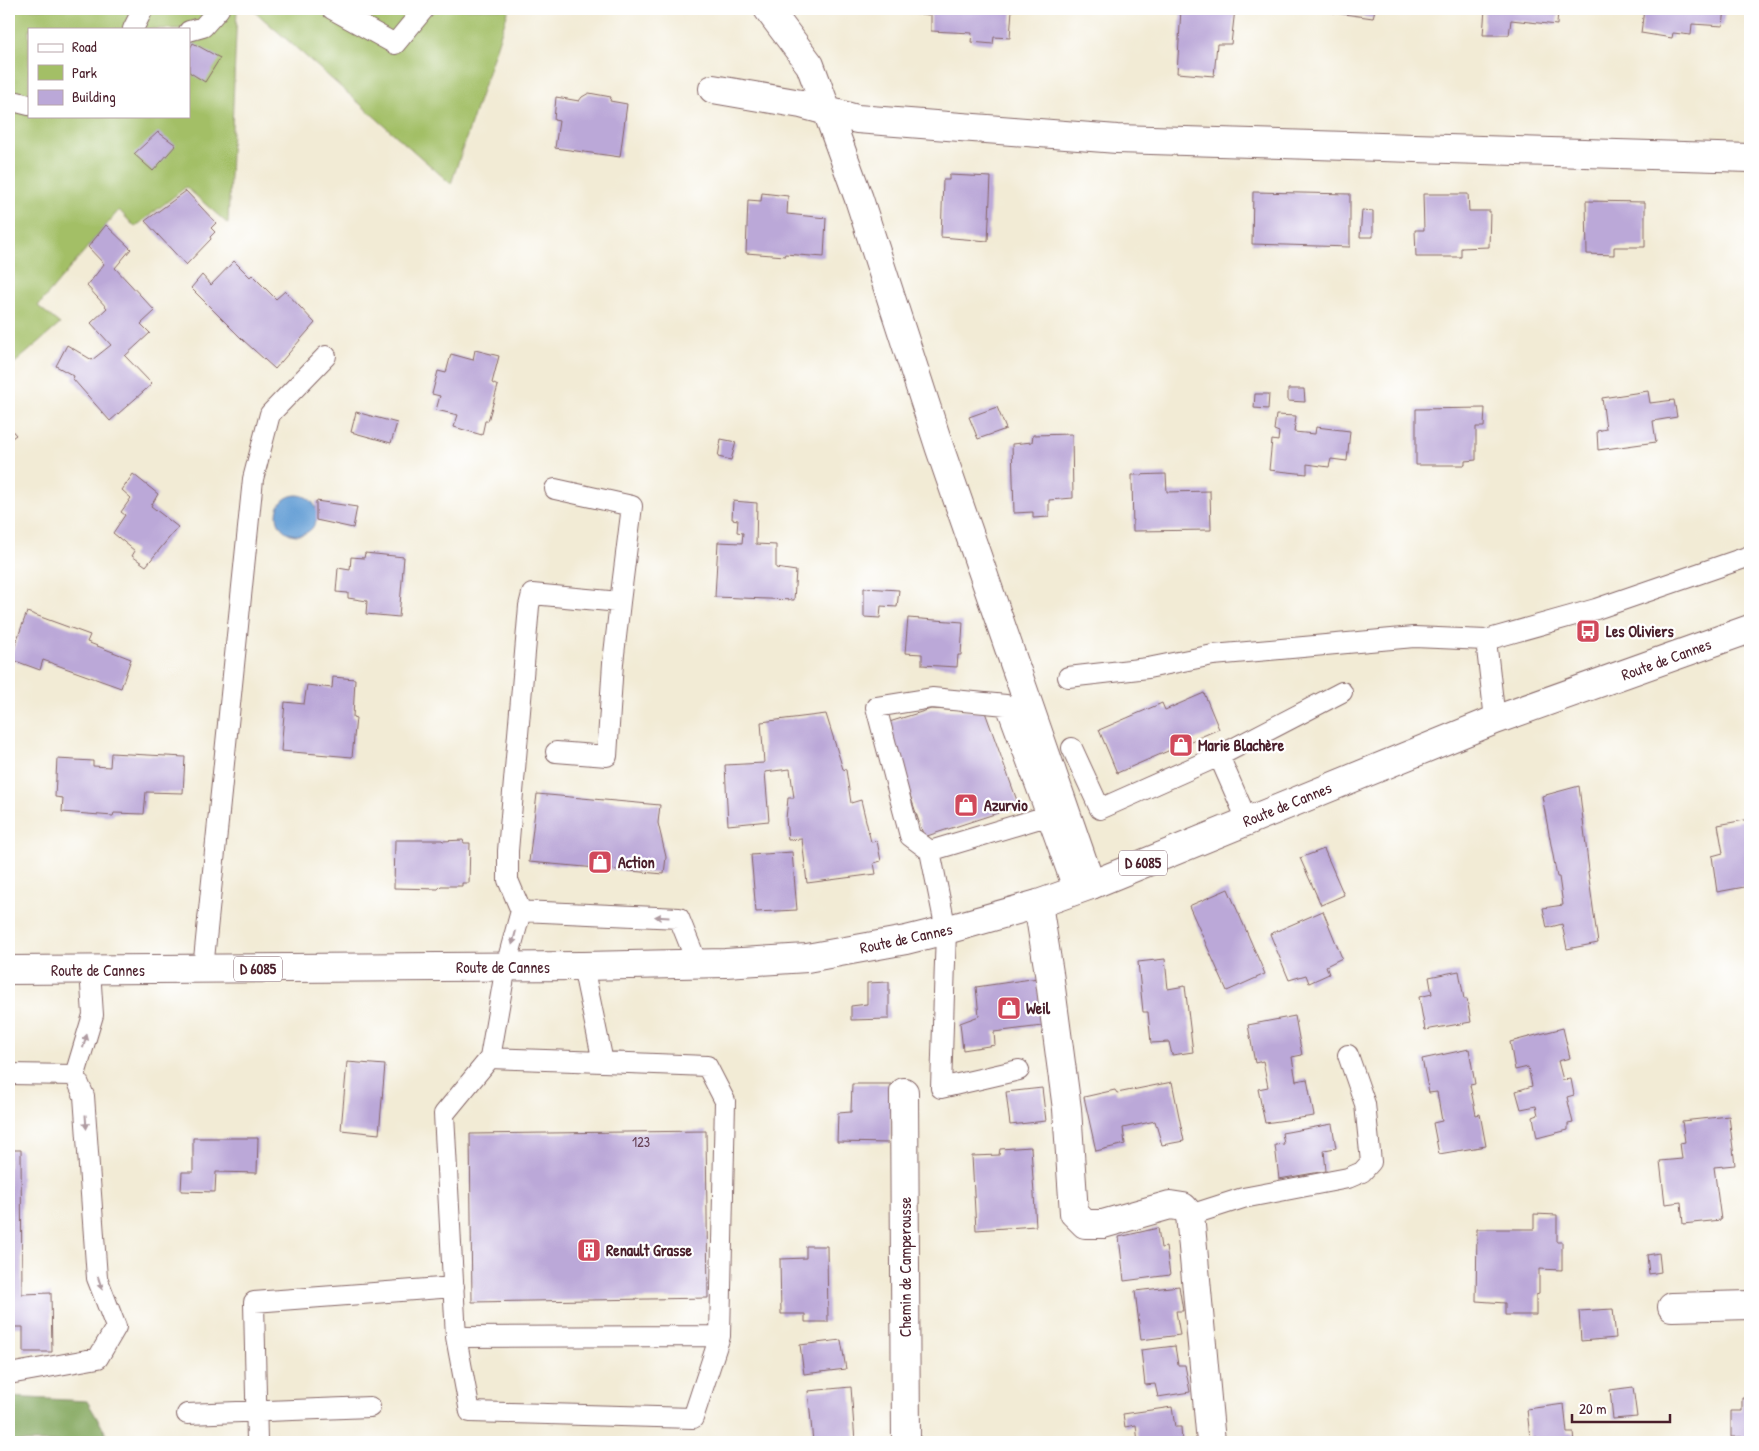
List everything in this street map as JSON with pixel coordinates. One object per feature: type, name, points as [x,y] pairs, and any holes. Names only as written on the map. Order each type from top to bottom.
[{"type":"street","points":[[768,9],[810,64],[828,111],[859,199],[1082,888]]},
{"type":"street","points":[[713,89],[781,100],[858,119],[1117,139],[1750,158]]},
{"type":"street","name":"Route de Cannes","points":[[9,970],[583,966],[697,963],[806,958],[906,940],[1038,904],[1082,888],[1495,720],[1750,629]]},
{"type":"street","points":[[1038,904],[1067,1109],[1074,1213],[1085,1224],[1103,1224],[1170,1205],[1183,1207],[1190,1214],[1211,1442]]},
{"type":"street","name":"Chemin de Camperousse","points":[[904,1092],[906,1442]]},
{"type":"street","points":[[1672,1307],[1750,1305]]},
{"type":"lane","points":[[134,28],[143,9]]},
{"type":"lane","points":[[190,31],[203,27],[219,9]]},
{"type":"lane","points":[[332,9],[395,44],[424,9]]},
{"type":"lane","points":[[9,100],[28,105]]},
{"type":"lane","points":[[203,969],[253,479],[270,414],[326,356]]},
{"type":"lane","points":[[555,489],[632,506],[613,663],[607,756],[556,752]]},
{"type":"lane","points":[[1068,676],[1148,668],[1232,653],[1414,638],[1486,640],[1596,609],[1750,556]]},
{"type":"lane","points":[[490,1058],[707,1066],[724,1102],[720,1336],[694,1418],[470,1412],[456,1337],[444,1114],[490,1058],[506,966],[521,910],[508,880],[508,851],[529,606],[532,594],[620,602]]},
{"type":"lane","points":[[1486,640],[1495,720]]},
{"type":"lane","points":[[1072,748],[1100,809],[1219,756],[1342,692]]},
{"type":"lane","points":[[1019,1070],[941,1088],[946,930],[930,851],[910,836],[876,707],[932,698],[1006,705],[1046,816],[1082,888]]},
{"type":"lane","points":[[1219,756],[1246,820]]},
{"type":"lane","points":[[930,851],[1046,816]]},
{"type":"lane","points":[[521,910],[679,918],[697,963]]},
{"type":"lane","points":[[583,966],[603,1062]]},
{"type":"lane","points":[[9,1374],[98,1358],[116,1327],[97,1278],[84,1096],[75,1075],[93,1015],[90,970]]},
{"type":"lane","points":[[1190,1214],[1243,1198],[1348,1178],[1362,1172],[1371,1162],[1365,1104],[1348,1055]]},
{"type":"lane","points":[[9,1074],[75,1075]]},
{"type":"lane","points":[[257,1442],[254,1302],[454,1287]]},
{"type":"lane","points":[[456,1337],[720,1336]]},
{"type":"lane","points":[[187,1414],[370,1407]]},
{"type":"green space","points":[[9,9],[237,9],[228,224],[186,187],[135,227],[119,210],[38,306],[60,324],[9,368]]},
{"type":"green space","points":[[252,9],[509,9],[451,184]]},
{"type":"green space","points":[[9,1397],[87,1401],[111,1442],[9,1442]]},
{"type":"water","points":[[297,495],[311,501],[317,515],[311,529],[297,535],[283,529],[277,515],[283,501]]},
{"type":"building","points":[[918,9],[1012,9],[1010,38],[994,37],[993,44],[971,42],[972,33],[931,31],[931,15],[917,14]]},
{"type":"building","points":[[1181,9],[1235,9],[1231,44],[1217,44],[1214,76],[1177,73]]},
{"type":"building","points":[[1329,9],[1375,9],[1373,18],[1329,12]]},
{"type":"building","points":[[1485,9],[1558,9],[1557,25],[1511,20],[1509,35],[1483,35]]},
{"type":"building","points":[[1644,9],[1725,9],[1723,26],[1692,24],[1691,35],[1673,33],[1672,38],[1641,33]]},
{"type":"building","points":[[193,43],[220,58],[205,82],[190,73],[190,48]]},
{"type":"building","points":[[589,93],[611,97],[610,101],[627,104],[620,157],[555,148],[559,121],[554,120],[556,97],[579,101]]},
{"type":"building","points":[[158,132],[176,145],[153,171],[134,154]]},
{"type":"building","points":[[949,175],[991,177],[988,241],[941,237],[943,180],[949,180]]},
{"type":"building","points":[[186,191],[216,223],[211,228],[215,232],[210,237],[211,239],[186,265],[145,221]]},
{"type":"building","points":[[1253,192],[1350,194],[1350,247],[1252,244]]},
{"type":"building","points":[[762,193],[788,196],[787,214],[826,218],[824,257],[746,253],[748,200],[761,201]]},
{"type":"building","points":[[1423,194],[1468,194],[1469,211],[1490,211],[1489,247],[1461,248],[1461,257],[1416,257],[1415,230],[1424,230]]},
{"type":"building","points":[[1586,201],[1645,202],[1645,247],[1614,247],[1614,255],[1587,254]]},
{"type":"building","points":[[1362,210],[1373,211],[1373,237],[1360,237]]},
{"type":"building","points":[[106,225],[131,249],[115,268],[155,311],[141,324],[150,333],[125,356],[152,384],[110,421],[73,379],[74,376],[56,366],[67,345],[92,360],[111,345],[91,323],[107,308],[87,286],[104,264],[88,247]]},
{"type":"building","points":[[234,261],[250,277],[252,275],[276,299],[285,291],[315,323],[275,369],[191,288],[202,275],[211,285]]},
{"type":"building","points":[[475,350],[499,356],[492,383],[498,386],[482,435],[454,427],[458,415],[436,410],[440,396],[432,394],[438,371],[446,373],[451,354],[473,360]]},
{"type":"building","points":[[1288,389],[1304,389],[1305,402],[1288,401]]},
{"type":"building","points":[[1648,391],[1650,403],[1674,400],[1677,417],[1653,421],[1656,442],[1598,450],[1597,431],[1606,429],[1602,398]]},
{"type":"building","points":[[1255,394],[1269,394],[1268,409],[1254,408]]},
{"type":"building","points":[[997,407],[1006,429],[978,439],[969,417]]},
{"type":"building","points":[[1485,408],[1484,427],[1476,427],[1476,460],[1465,461],[1465,465],[1416,465],[1416,409]]},
{"type":"building","points":[[356,412],[397,423],[391,443],[351,432]]},
{"type":"building","points":[[1276,415],[1296,416],[1294,432],[1315,434],[1316,427],[1350,431],[1347,461],[1331,459],[1329,467],[1307,464],[1307,474],[1269,470],[1272,440],[1278,441],[1279,432],[1274,430]]},
{"type":"building","points":[[9,427],[16,435],[9,440]]},
{"type":"building","points":[[1072,434],[1073,498],[1049,500],[1049,517],[1033,518],[1033,512],[1014,513],[1012,444],[1032,442],[1033,435]]},
{"type":"building","points":[[721,439],[736,442],[731,460],[718,457]]},
{"type":"building","points":[[133,474],[158,494],[151,506],[178,527],[146,566],[132,556],[135,551],[113,533],[125,515],[121,512],[131,498],[122,490]]},
{"type":"building","points":[[1166,474],[1167,492],[1210,491],[1211,530],[1133,531],[1132,475]]},
{"type":"building","points":[[316,501],[357,507],[353,528],[316,520]]},
{"type":"building","points":[[733,501],[757,503],[756,544],[776,545],[776,568],[796,571],[794,600],[715,597],[718,542],[742,543],[743,533],[737,532],[738,520],[732,519]]},
{"type":"building","points":[[365,553],[404,557],[399,617],[366,614],[367,601],[348,598],[348,593],[336,592],[338,568],[350,570],[351,557],[364,558]]},
{"type":"building","points":[[864,588],[899,590],[897,607],[881,606],[880,618],[864,617]]},
{"type":"building","points":[[27,612],[90,635],[87,642],[131,659],[121,688],[43,660],[40,670],[10,659]]},
{"type":"building","points":[[908,618],[963,622],[961,655],[958,655],[957,667],[922,665],[922,654],[905,653]]},
{"type":"building","points":[[333,677],[355,679],[353,717],[356,718],[352,757],[281,751],[285,702],[304,704],[307,685],[332,688]]},
{"type":"building","points":[[1204,693],[1219,729],[1117,773],[1099,730],[1162,703],[1165,710]]},
{"type":"building","points":[[931,709],[985,712],[1019,806],[924,837],[886,723]]},
{"type":"building","points":[[826,714],[843,769],[846,770],[851,803],[861,800],[871,842],[877,841],[881,861],[874,863],[876,874],[807,883],[802,839],[788,840],[786,819],[788,798],[794,798],[790,769],[765,772],[769,821],[728,825],[725,765],[764,763],[761,722]]},
{"type":"building","points":[[111,753],[185,757],[183,793],[146,792],[144,814],[114,813],[113,816],[62,812],[63,798],[55,797],[57,759],[93,761],[93,766],[110,767]]},
{"type":"building","points":[[1579,786],[1598,943],[1567,949],[1562,924],[1547,928],[1543,908],[1563,905],[1542,796]]},
{"type":"building","points":[[537,794],[660,805],[658,823],[666,857],[664,874],[529,862]]},
{"type":"building","points":[[1750,819],[1750,886],[1717,892],[1712,856],[1723,853],[1718,825]]},
{"type":"building","points":[[395,840],[463,840],[464,843],[470,843],[469,883],[462,883],[462,886],[441,886],[438,889],[394,888]]},
{"type":"building","points":[[1324,849],[1344,895],[1321,905],[1300,858]]},
{"type":"building","points":[[792,852],[797,910],[756,912],[751,855]]},
{"type":"building","points":[[1228,889],[1265,974],[1227,991],[1189,906]]},
{"type":"building","points":[[1323,911],[1342,958],[1326,966],[1329,974],[1309,983],[1306,975],[1289,980],[1270,934]]},
{"type":"building","points":[[1165,959],[1168,989],[1185,986],[1193,1052],[1172,1055],[1169,1042],[1151,1043],[1148,1012],[1143,1012],[1138,962]]},
{"type":"building","points":[[1459,971],[1464,999],[1467,999],[1471,1022],[1425,1030],[1419,997],[1432,994],[1429,977]]},
{"type":"building","points":[[1038,978],[1042,1026],[994,1032],[995,1045],[963,1050],[960,1023],[979,1016],[976,987]]},
{"type":"building","points":[[889,982],[889,1019],[851,1020],[851,1006],[867,1004],[867,983]]},
{"type":"building","points":[[1295,1016],[1302,1055],[1292,1057],[1296,1081],[1307,1079],[1314,1116],[1265,1123],[1258,1089],[1268,1087],[1263,1061],[1255,1063],[1248,1025]]},
{"type":"building","points":[[1563,1028],[1570,1058],[1558,1061],[1563,1080],[1571,1079],[1574,1095],[1567,1097],[1573,1123],[1568,1124],[1568,1130],[1537,1138],[1533,1117],[1538,1115],[1536,1106],[1521,1109],[1516,1091],[1532,1086],[1528,1067],[1515,1070],[1510,1042]]},
{"type":"building","points":[[1469,1049],[1475,1084],[1470,1085],[1476,1115],[1480,1114],[1486,1146],[1439,1154],[1433,1123],[1442,1121],[1437,1092],[1429,1093],[1422,1059]]},
{"type":"building","points":[[347,1062],[385,1065],[379,1134],[341,1130]]},
{"type":"building","points":[[1172,1082],[1184,1141],[1162,1145],[1155,1121],[1123,1128],[1125,1144],[1096,1151],[1084,1097],[1115,1090],[1117,1093]]},
{"type":"building","points":[[852,1084],[891,1084],[890,1143],[837,1142],[838,1113],[851,1112]]},
{"type":"building","points":[[1042,1088],[1046,1121],[1010,1125],[1006,1092]]},
{"type":"building","points":[[1729,1116],[1735,1165],[1714,1167],[1721,1220],[1683,1224],[1681,1202],[1665,1204],[1660,1161],[1682,1159],[1680,1143],[1685,1142],[1682,1121]]},
{"type":"building","points":[[1332,1124],[1336,1148],[1324,1150],[1326,1171],[1279,1179],[1275,1145],[1284,1144],[1282,1133]]},
{"type":"building","name":"Renault Grasse","points":[[706,1131],[708,1298],[472,1302],[470,1134]]},
{"type":"building","points":[[193,1138],[258,1138],[257,1173],[216,1172],[215,1192],[181,1191],[182,1172],[193,1172]]},
{"type":"building","points":[[1031,1147],[1036,1226],[976,1230],[972,1156],[999,1155],[1000,1149]]},
{"type":"building","points":[[9,1150],[21,1150],[22,1294],[51,1293],[52,1352],[23,1352],[23,1327],[9,1327]]},
{"type":"building","points":[[1534,1214],[1557,1215],[1557,1242],[1562,1242],[1562,1270],[1539,1269],[1539,1294],[1536,1295],[1536,1315],[1505,1315],[1505,1303],[1476,1301],[1477,1229],[1534,1229]]},
{"type":"building","points":[[1158,1228],[1161,1248],[1166,1247],[1170,1275],[1124,1281],[1119,1237]]},
{"type":"building","points":[[806,1246],[827,1246],[828,1322],[805,1322],[805,1314],[781,1314],[780,1259],[806,1258]]},
{"type":"building","points":[[1659,1253],[1661,1272],[1649,1274],[1647,1255]]},
{"type":"building","points":[[1179,1286],[1183,1311],[1176,1311],[1180,1335],[1141,1340],[1135,1291]]},
{"type":"building","points":[[1613,1309],[1616,1338],[1581,1341],[1579,1311]]},
{"type":"building","points":[[841,1340],[846,1369],[804,1374],[800,1345]]},
{"type":"building","points":[[1175,1346],[1178,1365],[1185,1365],[1190,1392],[1158,1397],[1155,1384],[1145,1385],[1141,1350]]},
{"type":"building","points":[[851,1387],[855,1442],[813,1442],[808,1391]]},
{"type":"building","points":[[1633,1387],[1637,1417],[1613,1419],[1610,1390]]},
{"type":"building","points":[[1742,1397],[1750,1397],[1750,1442],[1742,1442],[1742,1437],[1731,1437],[1731,1411],[1742,1411]]},
{"type":"building","points":[[1564,1404],[1567,1433],[1574,1433],[1575,1442],[1537,1442],[1537,1437],[1530,1438],[1527,1409]]},
{"type":"building","points":[[1172,1407],[1175,1427],[1181,1427],[1182,1442],[1138,1442],[1136,1425],[1125,1427],[1123,1414]]},
{"type":"place","name":"Les Oliviers","points":[[1588,631]]},
{"type":"place","name":"Marie Blachère","points":[[1181,745]]},
{"type":"place","name":"Azurvio","points":[[966,805]]},
{"type":"place","name":"Action","points":[[600,862]]},
{"type":"place","name":"Weil","points":[[1009,1008]]},
{"type":"place","name":"Renault Grasse","points":[[589,1250]]}]
